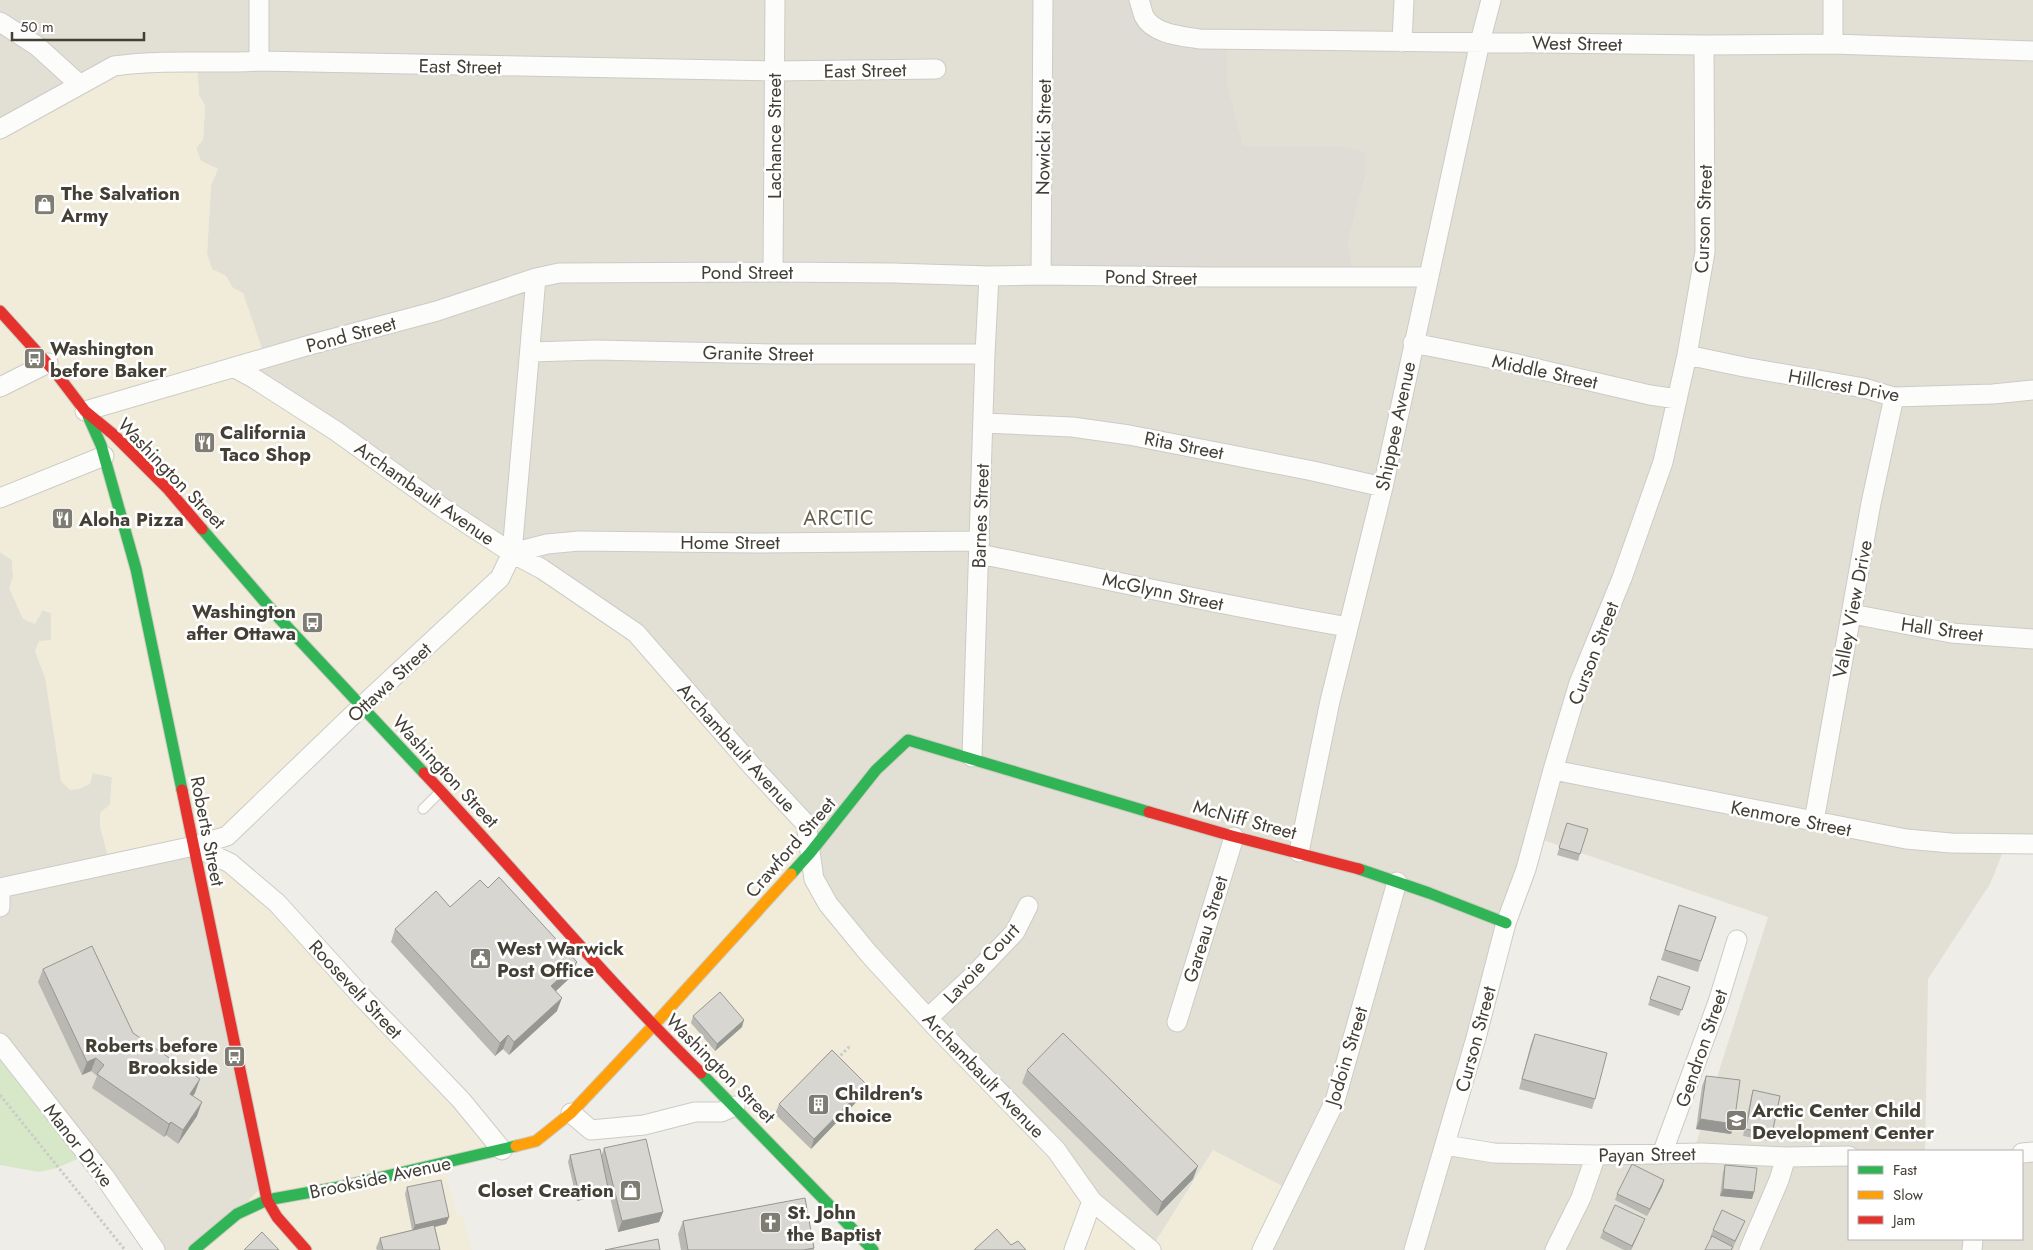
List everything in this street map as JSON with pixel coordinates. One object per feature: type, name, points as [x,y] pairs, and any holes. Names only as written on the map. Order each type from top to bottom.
[{"type":"main road","name":"Washington Street","points":[[0,310],[48,363],[85,411],[114,435],[167,488],[277,616],[441,791],[653,1026],[735,1106],[873,1250]]},
{"type":"main road","name":"Roberts Street","points":[[85,411],[104,456],[136,569],[267,1200],[277,1217],[306,1250]]},
{"type":"main road","name":"Crawford Street","points":[[653,1026],[810,853],[876,770],[908,740],[972,756]]},
{"type":"main road","name":"McNiff Street","points":[[972,756],[1234,837],[1299,852],[1397,882],[1506,923]]},
{"type":"main road","name":"Brookside Avenue","points":[[194,1250],[237,1214],[267,1200],[339,1187],[536,1141],[571,1113],[653,1026]]},
{"type":"street","points":[[259,61],[260,0]]},
{"type":"street","name":"Lachance Street","points":[[773,272],[775,0]]},
{"type":"street","name":"Nowicki Street","points":[[1041,275],[1044,0]]},
{"type":"street","name":"West Street","points":[[1139,0],[1144,17],[1154,26],[1172,35],[1198,39],[1704,45],[1833,44],[2033,51]]},
{"type":"street","points":[[1402,42],[1404,0]]},
{"type":"street","name":"Shippee Avenue","points":[[1299,852],[1330,701],[1382,487],[1480,42],[1491,0]]},
{"type":"street","points":[[1833,0],[1833,44]]},
{"type":"street","points":[[0,22],[37,46],[80,84]]},
{"type":"street","name":"Curson Street","points":[[1414,1250],[1476,1038],[1506,923],[1526,869],[1552,770],[1579,683],[1622,578],[1663,462],[1687,355],[1705,252],[1704,45]]},
{"type":"street","name":"East Street","points":[[0,129],[114,66],[134,63],[219,64],[259,61],[774,71],[936,69]]},
{"type":"street","name":"Pond Street","points":[[85,411],[314,344],[437,311],[536,278],[559,273],[773,272],[989,276],[1428,277]]},
{"type":"street","name":"Barnes Street","points":[[972,756],[989,276]]},
{"type":"street","name":"Ottawa Street","points":[[0,888],[194,846],[227,836],[362,706],[500,578],[512,552],[536,278]]},
{"type":"street","name":"Middle Street","points":[[1413,343],[1504,361],[1650,395],[1677,399]]},
{"type":"street","name":"Granite Street","points":[[531,352],[596,350],[776,354],[985,354]]},
{"type":"street","name":"Hillcrest Drive","points":[[1687,355],[1864,388],[1894,397],[1993,394],[2033,390]]},
{"type":"street","points":[[0,387],[48,363]]},
{"type":"street","name":"Archambault Avenue","points":[[235,368],[336,431],[443,508],[542,569],[636,633],[752,766],[806,824],[814,879],[828,904],[869,954],[1056,1150],[1092,1201],[1151,1250]]},
{"type":"street","name":"Valley View Drive","points":[[1814,821],[1873,494],[1894,397]]},
{"type":"street","name":"Rita Street","points":[[984,423],[1072,427],[1129,435],[1314,471],[1382,487]]},
{"type":"street","points":[[0,498],[104,456]]},
{"type":"street","name":"Home Street","points":[[512,552],[547,544],[579,541],[980,548]]},
{"type":"street","name":"McGlynn Street","points":[[980,548],[1247,610],[1348,627]]},
{"type":"street","name":"Hall Street","points":[[1852,614],[1951,633],[2033,639]]},
{"type":"street","name":"Kenmore Street","points":[[1552,770],[1906,840],[1951,843],[2033,844]]},
{"type":"street","name":"Gareau Street","points":[[1178,1022],[1234,837]]},
{"type":"street","name":"Roosevelt Street","points":[[194,846],[230,863],[276,904],[461,1100],[502,1150]]},
{"type":"street","name":"Jodoin Street","points":[[1262,1250],[1335,1101],[1397,882]]},
{"type":"street","points":[[0,888],[0,907]]},
{"type":"street","name":"Lavoie Court","points":[[928,1018],[973,976],[1015,932],[1028,906]]},
{"type":"street","name":"Gendron Street","points":[[1662,1154],[1718,1002],[1737,940]]},
{"type":"street","name":"Manor Drive","points":[[0,1044],[104,1176],[155,1250]]},
{"type":"street","points":[[571,1113],[592,1130],[644,1125],[695,1112],[721,1112],[735,1106]]},
{"type":"street","name":"Payan Street","points":[[1444,1145],[1494,1153],[1596,1156],[1702,1153],[1786,1157],[1848,1156]]},
{"type":"street","points":[[1555,1250],[1581,1198],[1596,1156]]},
{"type":"street","points":[[1749,1250],[1779,1180],[1786,1157]]},
{"type":"street","points":[[1074,1250],[1092,1201]]},
{"type":"lane","points":[[423,809],[441,791]]},
{"type":"path","points":[[830,1065],[851,1045]]},
{"type":"path","points":[[0,1095],[125,1250]]},
{"type":"shaded area","points":[[0,0],[1046,0],[1354,276],[1348,241],[1366,174],[1366,153],[1341,146],[1243,146],[1227,80],[1227,43],[1162,31],[1141,0],[2033,0],[2033,845],[2005,847],[1990,884],[1928,979],[1925,1150],[1848,1150],[1848,1240],[2023,1240],[2023,1155],[2033,1155],[2033,1250],[1263,1250],[1213,1150],[1154,1244],[1091,1196],[247,376],[232,287],[226,276],[212,269],[207,254],[211,185],[218,169],[201,161],[196,148],[203,140],[205,106],[199,95],[197,66],[0,131]],"holes":[[[1537,838],[1768,917],[1693,1153],[1449,1147]]]},
{"type":"shaded area","points":[[1046,0],[1141,0],[1150,23],[1227,42],[1227,80],[1243,146],[1341,146],[1366,152],[1366,174],[1348,241],[1354,276],[1045,277]]},
{"type":"shaded area","points":[[197,66],[199,95],[205,106],[203,140],[196,148],[201,161],[218,169],[211,185],[207,254],[212,269],[226,276],[232,287],[243,293],[265,357],[244,368],[642,640],[801,816],[817,886],[1091,1196],[1154,1244],[1213,1150],[1292,1191],[1263,1250],[875,1250],[371,707],[216,842],[514,1150],[445,1170],[456,1213],[463,1218],[472,1250],[203,1250],[267,1181],[202,856],[110,864],[100,827],[100,813],[110,804],[112,777],[93,773],[90,784],[79,789],[70,790],[61,781],[45,677],[35,651],[39,641],[51,640],[51,613],[42,610],[35,624],[23,619],[9,588],[13,577],[12,560],[0,552],[0,131],[112,69]]},
{"type":"shaded area","points":[[0,552],[12,560],[13,577],[9,588],[39,618],[42,610],[51,613],[51,640],[35,651],[45,677],[93,773],[112,777],[110,804],[202,855],[267,1181],[203,1250],[155,1250],[0,1043]]},
{"type":"green space","points":[[0,1043],[86,1155],[57,1168],[39,1172],[0,1165]]},
{"type":"building","points":[[1567,823],[1588,829],[1580,854],[1559,848]]},
{"type":"building","name":"West Warwick Post Office","points":[[499,877],[577,962],[551,986],[562,998],[514,1042],[508,1035],[500,1043],[395,929],[436,891],[450,907],[480,880],[488,888]]},
{"type":"building","points":[[1679,905],[1716,917],[1701,961],[1665,950]]},
{"type":"building","points":[[92,946],[133,1033],[200,1079],[190,1094],[202,1102],[183,1130],[171,1122],[169,1124],[97,1074],[104,1065],[96,1058],[87,1062],[43,969]]},
{"type":"building","points":[[1658,976],[1690,987],[1682,1010],[1650,999]]},
{"type":"building","points":[[720,992],[744,1020],[717,1044],[693,1016]]},
{"type":"building","points":[[1063,1033],[1198,1166],[1162,1202],[1027,1070]]},
{"type":"building","points":[[1535,1034],[1607,1053],[1595,1099],[1522,1079]]},
{"type":"building","name":"Children's choice","points":[[832,1050],[867,1085],[814,1139],[779,1104]]},
{"type":"building","points":[[1706,1076],[1740,1080],[1734,1124],[1700,1119]]},
{"type":"building","points":[[1753,1090],[1780,1096],[1772,1134],[1746,1129]]},
{"type":"building","name":"Closet Creation","points":[[646,1139],[663,1212],[622,1221],[604,1148]]},
{"type":"building","points":[[600,1149],[608,1188],[579,1194],[570,1155]]},
{"type":"building","points":[[1632,1164],[1664,1180],[1650,1209],[1617,1194]]},
{"type":"building","points":[[1725,1165],[1757,1168],[1754,1192],[1723,1189]]},
{"type":"building","points":[[441,1180],[449,1217],[415,1225],[407,1187]]},
{"type":"building","name":"St. John the Baptist","points":[[805,1198],[814,1248],[803,1250],[688,1250],[683,1221]]},
{"type":"building","points":[[1615,1205],[1645,1219],[1632,1246],[1603,1231]]},
{"type":"building","points":[[1722,1210],[1745,1221],[1735,1241],[1713,1230]]},
{"type":"building","points":[[434,1225],[440,1250],[383,1250],[380,1238]]},
{"type":"building","points":[[997,1229],[1011,1245],[1018,1241],[1026,1250],[974,1250]]},
{"type":"building","points":[[262,1232],[279,1250],[244,1250]]},
{"type":"building","points":[[1712,1236],[1733,1247],[1731,1250],[1705,1250]]},
{"type":"building","points":[[658,1239],[660,1250],[605,1250]]},
{"type":"traffic: fast","points":[[88,416],[101,445],[136,569],[182,790]]},
{"type":"traffic: fast","points":[[202,529],[277,616],[424,773]]},
{"type":"traffic: fast","points":[[791,874],[876,770],[908,740],[1149,812]]},
{"type":"traffic: fast","points":[[1359,869],[1429,893],[1506,923]]},
{"type":"traffic: fast","points":[[701,1073],[873,1250]]},
{"type":"traffic: fast","points":[[194,1250],[237,1214],[267,1200],[339,1187],[516,1146]]},
{"type":"traffic: slow","points":[[516,1146],[536,1141],[571,1113],[791,874]]},
{"type":"traffic: jam","points":[[0,311],[56,373],[85,411],[114,435],[167,488],[202,529]]},
{"type":"traffic: jam","points":[[424,773],[630,1000],[701,1073]]},
{"type":"traffic: jam","points":[[182,790],[267,1200],[277,1217],[306,1250]]},
{"type":"traffic: jam","points":[[1149,812],[1359,869]]},
{"type":"place","name":"The Salvation Army","points":[[45,204]]},
{"type":"place","name":"Washington before Baker","points":[[34,359]]},
{"type":"place","name":"California Taco Shop","points":[[204,443]]},
{"type":"place","name":"Aloha Pizza","points":[[63,519]]},
{"type":"place","name":"Washington after Ottawa","points":[[312,622]]},
{"type":"place","name":"West Warwick Post Office","points":[[481,959]]},
{"type":"place","name":"Roberts before Brookside","points":[[234,1056]]},
{"type":"place","name":"Children's choice","points":[[819,1104]]},
{"type":"place","name":"Arctic Center Child Development Center","points":[[1736,1121]]},
{"type":"place","name":"Closet Creation","points":[[630,1190]]},
{"type":"place","name":"St. John the Baptist","points":[[771,1223]]},
{"type":"district","name":"ARCTIC","points":[[839,518]]}]
